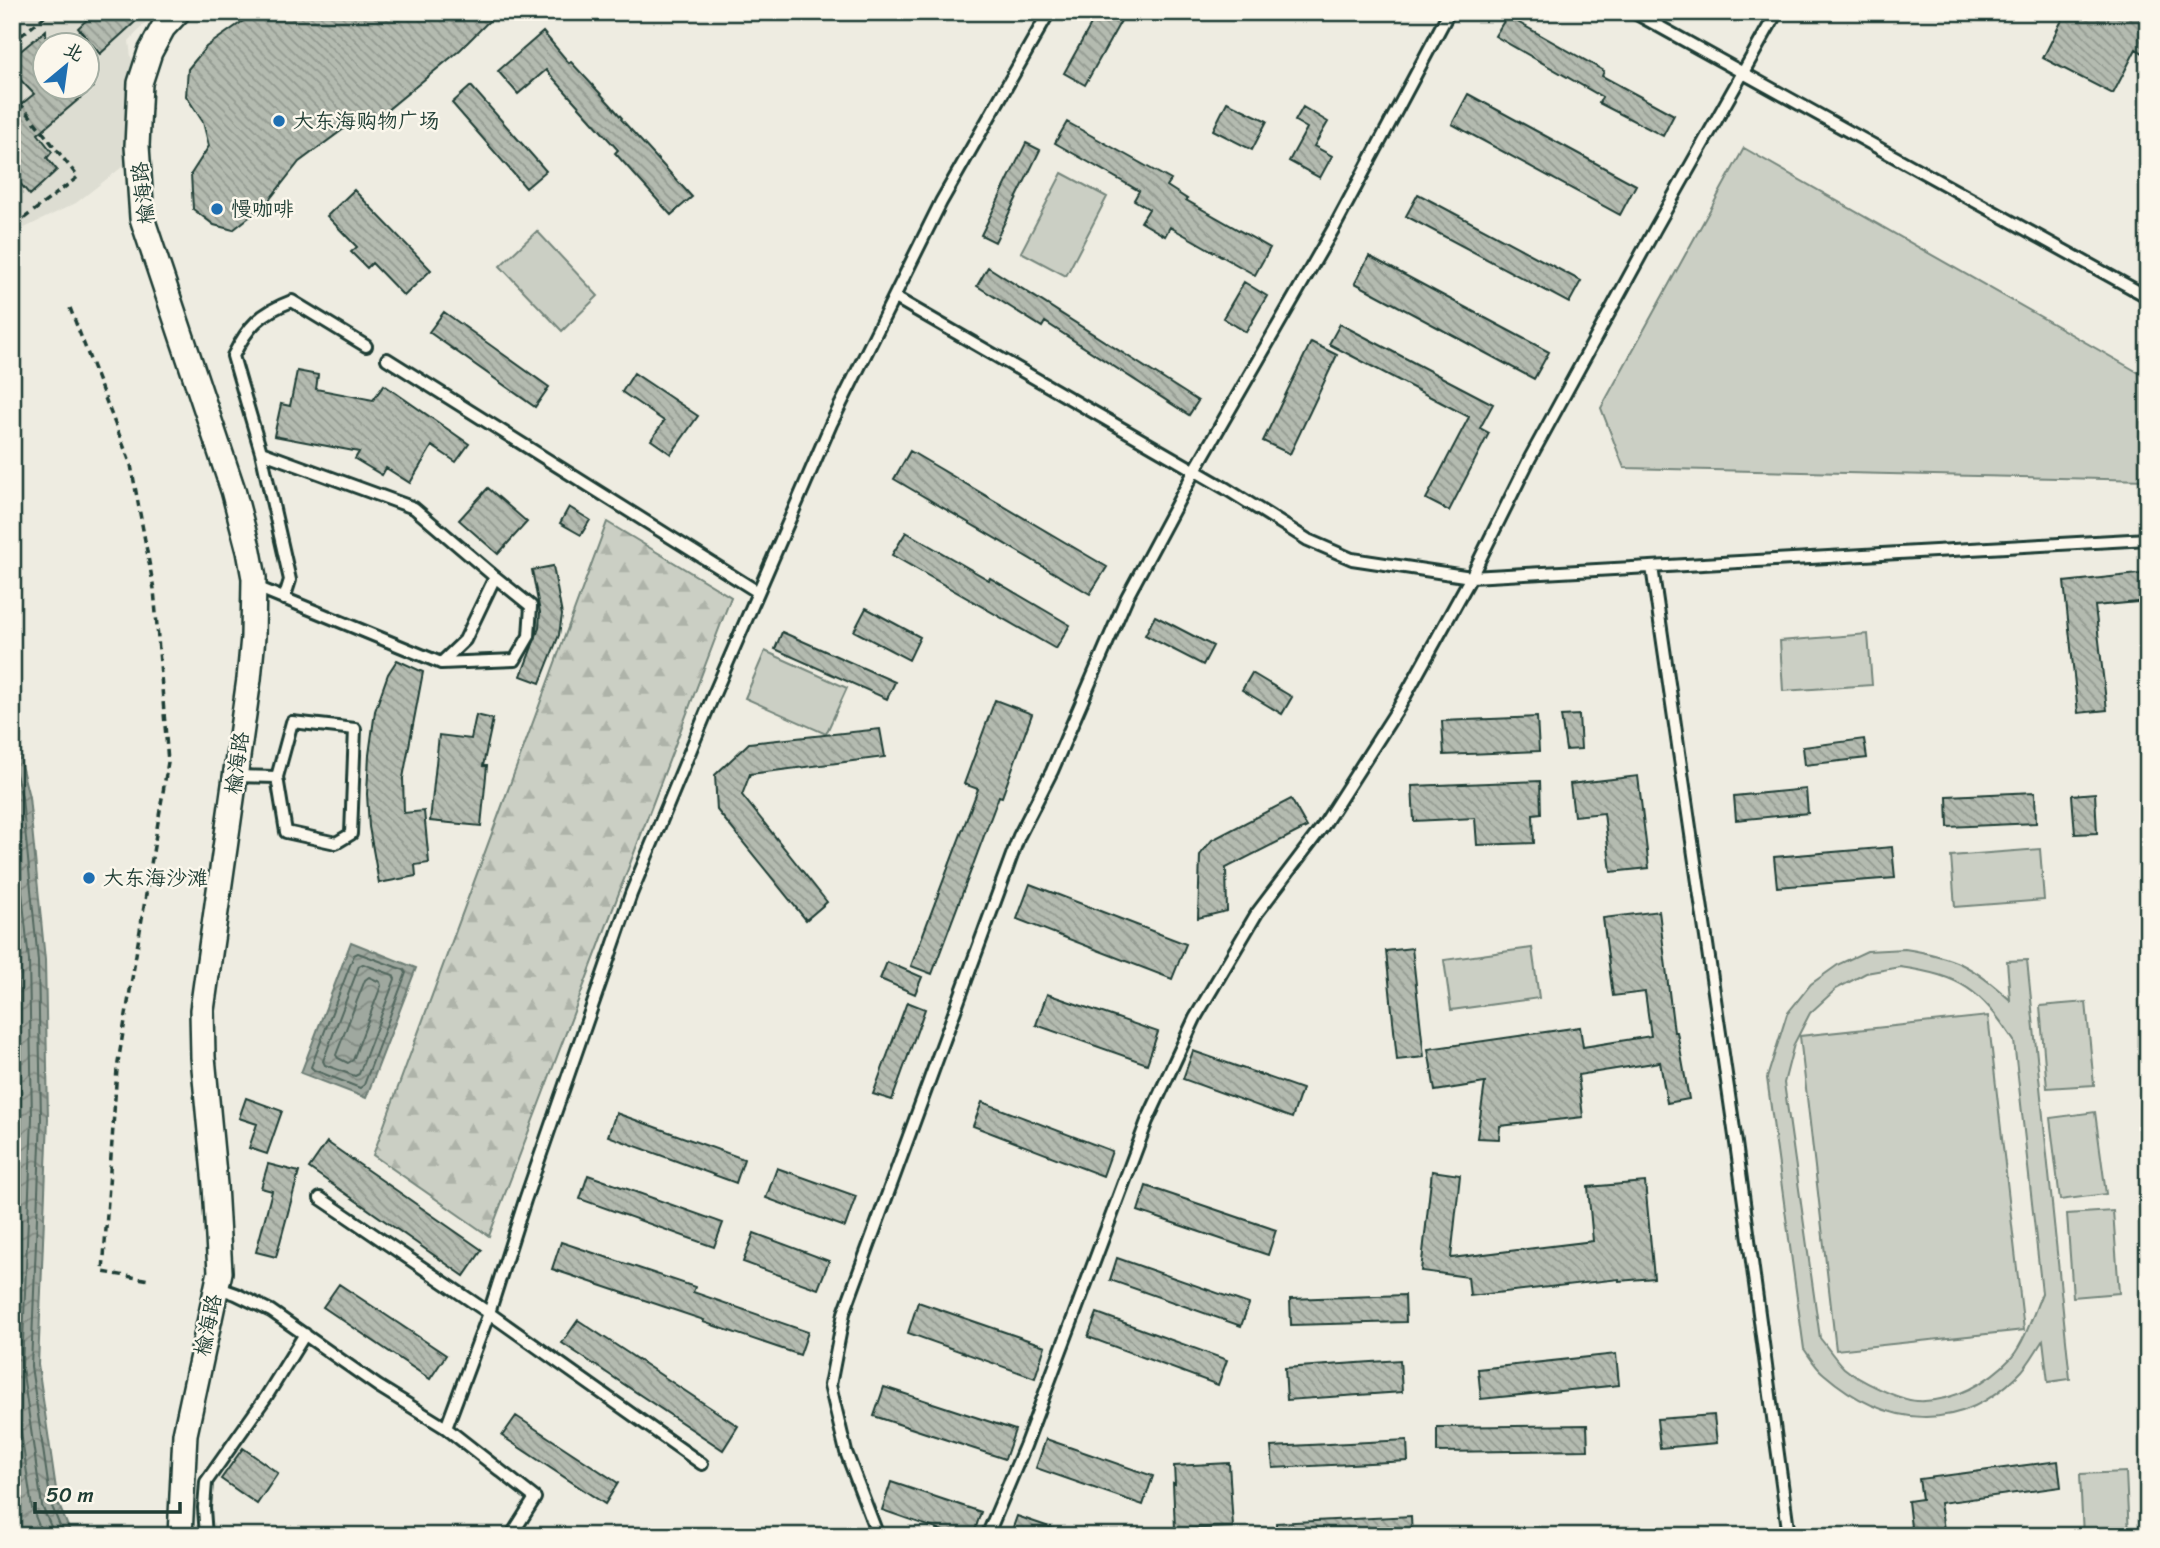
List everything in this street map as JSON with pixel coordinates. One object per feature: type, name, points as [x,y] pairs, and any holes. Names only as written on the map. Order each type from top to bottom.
[{"type":"street","name":"榆海路","points":[[177,12],[163,28],[150,52],[141,83],[137,146],[142,218],[233,490],[250,551],[254,586],[251,658],[202,1010],[220,1272],[186,1434],[180,1536]]},
{"type":"lane","points":[[446,1428],[489,1313],[525,1200],[631,894],[758,592],[831,424],[941,202],[1049,12]]},
{"type":"lane","points":[[878,1536],[846,1452],[830,1385],[844,1313],[1019,836],[1052,771],[1127,597],[1195,471],[1335,226],[1449,12]]},
{"type":"lane","points":[[1633,12],[2148,297]]},
{"type":"lane","points":[[987,1536],[1025,1446],[1147,1121],[1195,1018],[1257,913],[1323,826],[1399,707],[1471,577],[1530,458],[1648,241],[1777,12]]},
{"type":"lane","points":[[894,297],[1195,471],[1308,540],[1352,559],[1471,577],[2148,539]]},
{"type":"lane","points":[[284,599],[290,580],[261,452],[233,356],[243,335],[256,320],[272,309],[292,301],[366,346]]},
{"type":"lane","points":[[387,359],[758,592]]},
{"type":"lane","points":[[254,586],[441,663],[515,660],[529,636],[531,606],[414,508],[261,452]]},
{"type":"lane","points":[[1652,567],[1790,1536]]},
{"type":"lane","points":[[441,663],[465,640],[495,577]]},
{"type":"lane","points":[[292,722],[355,729],[351,834],[336,843],[286,832],[276,776],[292,722]]},
{"type":"lane","points":[[236,776],[276,776]]},
{"type":"lane","points":[[320,1198],[489,1313],[702,1464]]},
{"type":"lane","points":[[216,1287],[271,1311],[378,1386],[446,1428],[535,1498],[511,1536]]},
{"type":"lane","points":[[206,1536],[206,1482],[305,1334]]},
{"type":"path","points":[[12,43],[50,12]]},
{"type":"path","points":[[12,93],[78,177],[15,226]]},
{"type":"path","points":[[70,308],[131,465],[154,589],[168,762],[117,1069],[103,1272],[150,1280]]},
{"type":"shaded area","points":[[12,12],[155,12],[129,41],[131,57],[138,73],[126,164],[76,203],[12,234]]},
{"type":"green space","points":[[1744,148],[2148,378],[2148,480],[1624,468],[1601,408]]},
{"type":"green space","points":[[1062,173],[1107,197],[1066,276],[1021,252]]},
{"type":"green space","points":[[537,231],[598,296],[562,331],[500,266]]},
{"type":"green space","points":[[607,522],[731,597],[489,1236],[373,1155]]},
{"type":"green space","points":[[1868,634],[1872,685],[1783,691],[1780,641]]},
{"type":"green space","points":[[765,651],[847,688],[826,734],[745,698]]},
{"type":"green space","points":[[2040,849],[2044,900],[1955,907],[1951,856]]},
{"type":"green space","points":[[1532,948],[1539,998],[1451,1010],[1444,960]]},
{"type":"green space","points":[[1905,949],[1950,960],[1974,971],[2010,1000],[2007,961],[2027,960],[2070,1379],[2048,1382],[2043,1340],[2022,1371],[1995,1394],[1971,1408],[1946,1415],[1921,1417],[1872,1405],[1847,1392],[1821,1372],[1804,1349],[1767,1078],[1787,1014],[1811,984],[1839,964],[1867,951]],"holes":[[[1900,967],[1954,981],[1979,997],[2014,1041],[2042,1293],[2021,1343],[2003,1366],[1969,1389],[1930,1401],[1909,1400],[1850,1373],[1820,1338],[1784,1083],[1794,1044],[1810,1013],[1836,989],[1866,973]]]},
{"type":"green space","points":[[2086,1002],[2094,1085],[2047,1088],[2040,1006]]},
{"type":"green space","points":[[1988,1016],[2024,1330],[1836,1350],[1800,1036]]},
{"type":"green space","points":[[2095,1112],[2106,1194],[2060,1200],[2050,1118]]},
{"type":"green space","points":[[2113,1211],[2119,1293],[2073,1297],[2067,1214]]},
{"type":"green space","points":[[2126,1472],[2129,1536],[2083,1536],[2080,1474]]},
{"type":"water","points":[[12,729],[29,797],[45,960],[48,1119],[38,1365],[58,1503],[72,1536],[12,1536]]},
{"type":"water","points":[[351,942],[416,968],[366,1098],[301,1073]]},
{"type":"building","points":[[95,12],[146,12],[102,52],[102,32],[81,32],[78,28]]},
{"type":"building","name":"大东海购物广场","points":[[256,12],[498,12],[460,50],[369,125],[356,120],[299,162],[266,204],[233,230],[214,225],[193,209],[191,174],[209,146],[203,122],[186,96],[188,69],[206,47]]},
{"type":"building","points":[[1098,12],[1126,12],[1085,85],[1064,73]]},
{"type":"building","points":[[2066,12],[2136,12],[2148,18],[2148,56],[2136,49],[2113,94],[2043,58]]},
{"type":"building","points":[[1507,16],[1604,71],[1602,76],[1674,115],[1663,136],[1599,103],[1602,97],[1495,36]]},
{"type":"building","points":[[543,32],[692,197],[671,215],[615,153],[618,150],[546,70],[518,94],[498,71]]},
{"type":"building","points":[[32,42],[32,92],[12,71],[12,58]]},
{"type":"building","points":[[471,86],[546,171],[526,188],[452,103]]},
{"type":"building","points":[[1468,94],[1636,185],[1620,215],[1452,124]]},
{"type":"building","points":[[32,96],[32,102],[76,102],[38,134],[52,152],[47,158],[57,170],[30,195],[12,174],[12,112]]},
{"type":"building","points":[[1227,102],[1267,121],[1252,150],[1213,130]]},
{"type":"building","points":[[1303,107],[1328,122],[1314,146],[1332,156],[1320,178],[1289,161],[1307,128],[1295,121]]},
{"type":"building","points":[[1067,122],[1171,180],[1167,186],[1186,200],[1270,248],[1255,275],[1170,227],[1165,236],[1141,222],[1149,209],[1134,200],[1139,191],[1055,143]]},
{"type":"building","points":[[1026,143],[1040,150],[995,242],[981,235]]},
{"type":"building","points":[[354,190],[431,270],[404,296],[372,263],[367,268],[351,252],[357,247],[327,216]]},
{"type":"building","points":[[1418,194],[1581,281],[1569,303],[1406,216]]},
{"type":"building","points":[[1369,256],[1549,352],[1534,379],[1355,283]]},
{"type":"building","points":[[988,267],[1198,401],[1189,415],[1045,322],[1042,327],[977,286]]},
{"type":"building","points":[[1244,282],[1267,296],[1246,332],[1223,318]]},
{"type":"building","points":[[444,312],[549,387],[535,407],[429,332]]},
{"type":"building","points":[[1340,324],[1493,404],[1480,428],[1489,433],[1449,511],[1426,499],[1469,417],[1329,344]]},
{"type":"building","points":[[1311,342],[1337,355],[1290,454],[1263,441]]},
{"type":"building","points":[[297,371],[318,375],[316,389],[373,400],[384,385],[469,444],[456,462],[432,446],[410,483],[386,468],[382,475],[355,459],[359,452],[274,436],[281,404],[290,406]]},
{"type":"building","points":[[634,373],[698,416],[671,454],[651,440],[664,421],[622,392]]},
{"type":"building","points":[[910,451],[1107,567],[1090,594],[894,479]]},
{"type":"building","points":[[488,488],[527,522],[498,554],[459,520]]},
{"type":"building","points":[[569,507],[590,520],[581,535],[560,523]]},
{"type":"building","points":[[906,532],[1070,625],[1056,649],[892,555]]},
{"type":"building","points":[[553,566],[562,615],[559,635],[540,683],[521,676],[539,628],[540,612],[532,570]]},
{"type":"building","points":[[2148,573],[2148,601],[2095,606],[2107,710],[2078,713],[2064,582]]},
{"type":"building","points":[[866,608],[920,637],[909,660],[854,631]]},
{"type":"building","points":[[1155,616],[1213,646],[1203,665],[1145,635]]},
{"type":"building","points":[[782,632],[895,682],[887,699],[775,649]]},
{"type":"building","points":[[397,660],[423,672],[403,778],[404,813],[424,811],[429,863],[415,865],[416,876],[379,883],[369,827],[369,755],[375,711],[388,674]]},
{"type":"building","points":[[1252,673],[1292,697],[1282,714],[1242,690]]},
{"type":"building","points":[[995,700],[1032,714],[932,974],[911,966],[978,789],[964,784]]},
{"type":"building","points":[[476,715],[493,719],[483,766],[487,766],[481,826],[430,821],[439,735],[471,739]]},
{"type":"building","points":[[1579,715],[1581,749],[1566,750],[1561,716]]},
{"type":"building","points":[[1537,717],[1539,751],[1444,755],[1442,721]]},
{"type":"building","points":[[880,729],[885,757],[750,774],[742,795],[827,902],[806,920],[717,810],[715,775],[749,743]]},
{"type":"building","points":[[1864,739],[1867,758],[1805,765],[1803,747]]},
{"type":"building","points":[[1638,776],[1649,868],[1611,872],[1604,813],[1574,816],[1570,784]]},
{"type":"building","points":[[1540,781],[1541,813],[1533,814],[1534,843],[1477,845],[1475,818],[1414,821],[1412,786]]},
{"type":"building","points":[[1806,789],[1808,813],[1736,820],[1734,796]]},
{"type":"building","points":[[2035,792],[2036,823],[1948,827],[1947,796]]},
{"type":"building","points":[[2095,793],[2097,833],[2075,834],[2072,795]]},
{"type":"building","points":[[1291,799],[1307,827],[1226,868],[1227,911],[1198,918],[1200,855],[1212,840]]},
{"type":"building","points":[[1892,847],[1895,878],[1777,887],[1774,857]]},
{"type":"building","points":[[1030,884],[1186,944],[1172,979],[1017,919]]},
{"type":"building","points":[[1659,911],[1674,1032],[1677,1032],[1689,1099],[1667,1103],[1660,1062],[1578,1075],[1583,1117],[1500,1126],[1499,1139],[1477,1138],[1485,1083],[1435,1091],[1428,1049],[1580,1027],[1583,1047],[1651,1036],[1645,992],[1613,996],[1603,918]]},
{"type":"building","points":[[1412,948],[1424,1057],[1397,1060],[1386,951]]},
{"type":"building","points":[[887,962],[922,977],[915,994],[880,979]]},
{"type":"building","points":[[1047,994],[1158,1032],[1147,1064],[1036,1025]]},
{"type":"building","points":[[907,1002],[925,1009],[892,1100],[873,1094]]},
{"type":"building","points":[[1193,1051],[1302,1089],[1292,1118],[1183,1079]]},
{"type":"building","points":[[246,1098],[282,1111],[267,1154],[249,1148],[257,1124],[239,1118]]},
{"type":"building","points":[[982,1102],[1112,1151],[1103,1176],[973,1126]]},
{"type":"building","points":[[616,1113],[744,1159],[736,1183],[608,1136]]},
{"type":"building","points":[[327,1142],[482,1250],[464,1276],[309,1168]]},
{"type":"building","points":[[268,1164],[299,1172],[276,1257],[256,1252],[272,1191],[261,1188]]},
{"type":"building","points":[[777,1168],[856,1196],[845,1227],[766,1198]]},
{"type":"building","points":[[1432,1171],[1460,1175],[1451,1258],[1593,1241],[1588,1187],[1645,1182],[1654,1278],[1619,1279],[1470,1296],[1468,1277],[1421,1271]]},
{"type":"building","points":[[588,1175],[723,1223],[714,1247],[580,1199]]},
{"type":"building","points":[[1146,1186],[1276,1230],[1268,1255],[1138,1211]]},
{"type":"building","points":[[754,1233],[829,1261],[818,1289],[743,1262]]},
{"type":"building","points":[[561,1242],[695,1287],[693,1292],[808,1332],[800,1355],[552,1269]]},
{"type":"building","points":[[1117,1258],[1249,1304],[1241,1326],[1110,1280]]},
{"type":"building","points":[[339,1284],[446,1355],[430,1379],[323,1307]]},
{"type":"building","points":[[1405,1295],[1406,1322],[1291,1325],[1290,1299]]},
{"type":"building","points":[[918,1302],[1045,1346],[1035,1378],[908,1333]]},
{"type":"building","points":[[1097,1313],[1227,1360],[1218,1385],[1088,1337]]},
{"type":"building","points":[[578,1320],[738,1426],[723,1450],[562,1343]]},
{"type":"building","points":[[1616,1354],[1619,1385],[1481,1399],[1478,1369]]},
{"type":"building","points":[[1400,1360],[1402,1392],[1287,1400],[1285,1368]]},
{"type":"building","points":[[884,1387],[1015,1430],[1005,1459],[874,1416]]},
{"type":"building","points":[[1714,1415],[1717,1443],[1660,1448],[1657,1419]]},
{"type":"building","points":[[516,1416],[618,1483],[605,1504],[502,1436]]},
{"type":"building","points":[[1587,1425],[1588,1450],[1437,1452],[1437,1427]]},
{"type":"building","points":[[1046,1439],[1153,1476],[1143,1505],[1036,1468]]},
{"type":"building","points":[[1407,1440],[1408,1461],[1273,1468],[1271,1447]]},
{"type":"building","points":[[243,1448],[278,1473],[257,1504],[221,1479]]},
{"type":"building","points":[[2058,1461],[2061,1487],[1940,1503],[1945,1536],[1912,1536],[1908,1501],[1922,1499],[1919,1479]]},
{"type":"building","points":[[1229,1463],[1233,1527],[1175,1529],[1174,1466]]},
{"type":"building","points":[[891,1482],[981,1512],[973,1536],[957,1536],[882,1510]]},
{"type":"building","points":[[1017,1516],[1067,1533],[1067,1536],[1010,1536]]},
{"type":"building","points":[[1411,1516],[1412,1536],[1276,1536],[1276,1523]]},
{"type":"place","name":"大东海购物广场","points":[[279,121]]},
{"type":"place","name":"慢咖啡","points":[[217,209]]},
{"type":"place","name":"大东海沙滩","points":[[89,878]]}]
